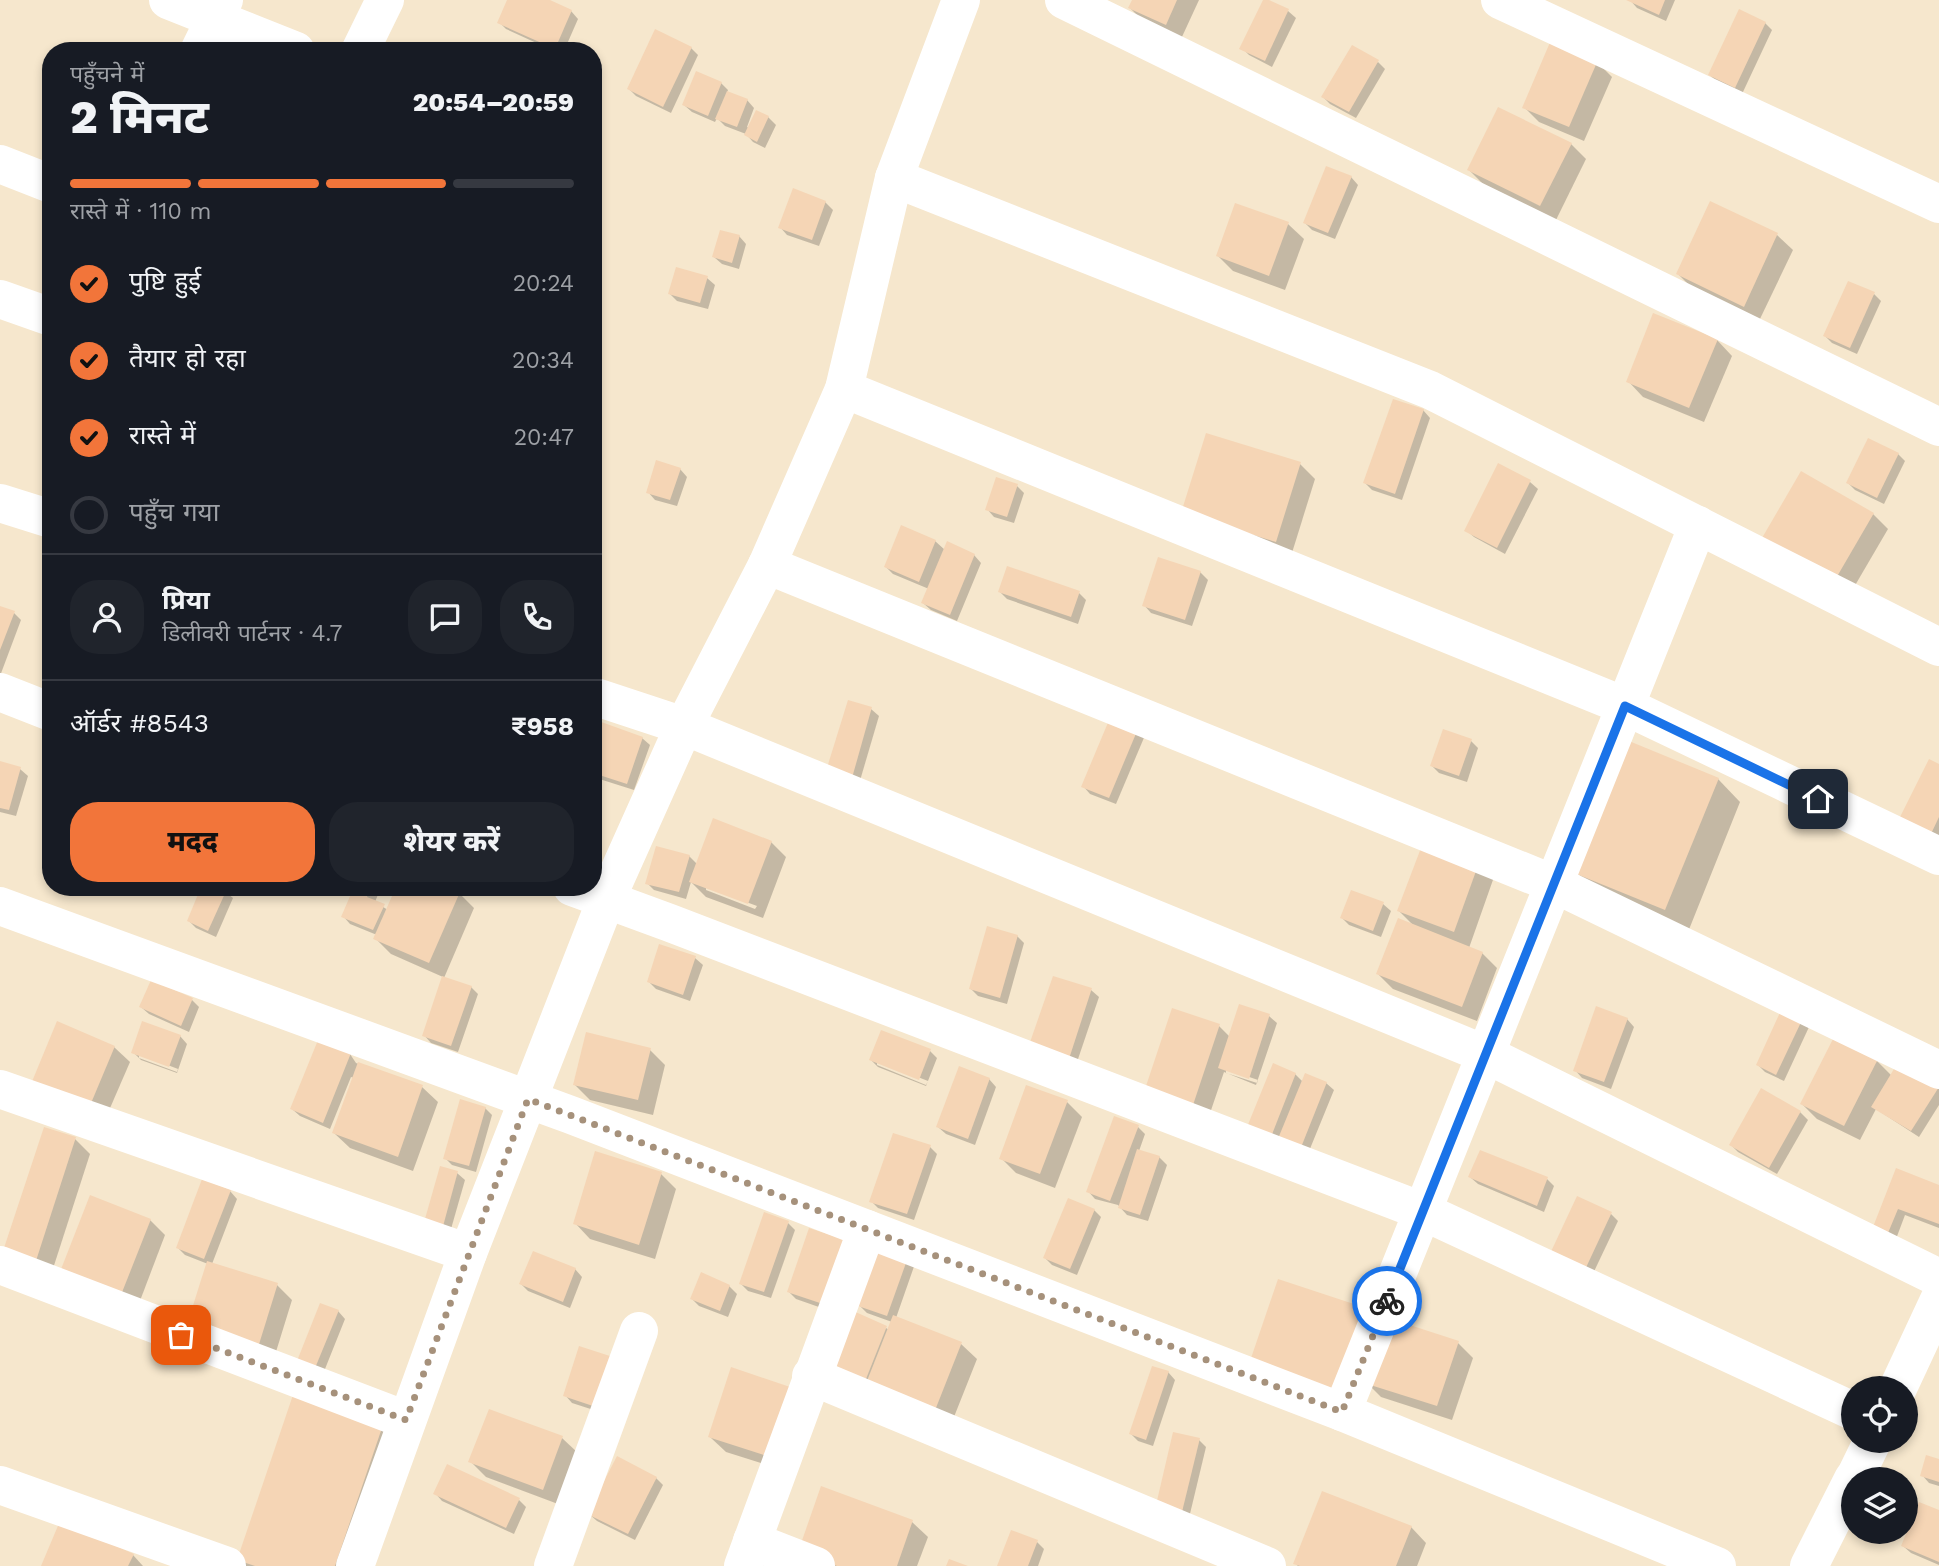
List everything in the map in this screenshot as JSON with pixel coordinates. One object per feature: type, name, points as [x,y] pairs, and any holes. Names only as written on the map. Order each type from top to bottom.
[{"type":"street","points":[[167,0],[220,9],[280,42]]},
{"type":"street","points":[[365,42],[386,0]]},
{"type":"street","points":[[602,870],[684,726],[767,565],[844,389],[894,178],[961,0]]},
{"type":"street","points":[[1064,0],[1939,427]]},
{"type":"street","points":[[1500,0],[1939,204]]},
{"type":"street","points":[[204,42],[220,9]]},
{"type":"street","points":[[0,164],[42,180]]},
{"type":"street","points":[[894,178],[1430,390],[1939,647]]},
{"type":"street","points":[[0,299],[42,314]]},
{"type":"street","points":[[844,389],[1625,706],[1939,856]]},
{"type":"street","points":[[0,503],[42,516]]},
{"type":"street","points":[[1342,1412],[1698,525]]},
{"type":"street","points":[[767,565],[1554,884],[1939,1070]]},
{"type":"street","points":[[0,692],[42,708]]},
{"type":"street","points":[[602,699],[684,726],[1485,1054],[1939,1278]]},
{"type":"street","points":[[355,1566],[406,1420],[528,1099],[588,896]]},
{"type":"street","points":[[597,896],[1422,1211],[1841,1405]]},
{"type":"street","points":[[0,906],[528,1099],[867,1229],[1342,1412],[1717,1566]]},
{"type":"street","points":[[0,1089],[468,1253]]},
{"type":"street","points":[[816,1566],[747,1554],[867,1229]]},
{"type":"street","points":[[0,1265],[406,1420]]},
{"type":"street","points":[[1904,1376],[1939,1300]]},
{"type":"street","points":[[553,1566],[639,1331]]},
{"type":"street","points":[[811,1376],[1267,1566]]},
{"type":"street","points":[[0,1485],[227,1566]]},
{"type":"street","points":[[1810,1566],[1841,1503]]},
{"type":"shaded area","points":[[0,0],[1939,0],[1939,1566],[0,1566]]},
{"type":"building","points":[[507,0],[550,0],[572,10],[558,42],[539,42],[497,23]]},
{"type":"building","points":[[1132,0],[1177,0],[1166,25],[1128,8]]},
{"type":"building","points":[[1263,0],[1289,9],[1265,61],[1239,49]]},
{"type":"building","points":[[1626,0],[1665,0],[1659,15]]},
{"type":"building","points":[[1739,9],[1766,22],[1735,88],[1708,75]]},
{"type":"building","points":[[655,29],[692,47],[663,107],[627,89]]},
{"type":"building","points":[[1551,40],[1598,60],[1569,127],[1522,108]]},
{"type":"building","points":[[1352,45],[1379,60],[1349,112],[1321,97]]},
{"type":"building","points":[[696,71],[722,82],[708,116],[682,105]]},
{"type":"building","points":[[727,91],[748,99],[737,127],[715,119]]},
{"type":"building","points":[[1498,107],[1572,143],[1540,206],[1467,170]]},
{"type":"building","points":[[756,110],[769,116],[757,142],[744,135]]},
{"type":"building","points":[[1326,166],[1352,176],[1328,233],[1303,223]]},
{"type":"building","points":[[793,188],[826,201],[812,240],[778,228]]},
{"type":"building","points":[[1710,201],[1778,233],[1744,307],[1676,274]]},
{"type":"building","points":[[1235,203],[1289,222],[1269,276],[1216,256]]},
{"type":"building","points":[[720,230],[740,235],[732,263],[712,257]]},
{"type":"building","points":[[676,267],[708,276],[700,303],[668,294]]},
{"type":"building","points":[[1848,281],[1875,292],[1850,348],[1823,336]]},
{"type":"building","points":[[1653,313],[1718,339],[1689,408],[1626,382]]},
{"type":"building","points":[[1393,399],[1424,409],[1395,494],[1363,483]]},
{"type":"building","points":[[1206,433],[1301,462],[1276,542],[1181,513]]},
{"type":"building","points":[[1868,438],[1899,453],[1877,498],[1846,483]]},
{"type":"building","points":[[656,460],[681,468],[670,500],[646,493]]},
{"type":"building","points":[[1498,463],[1531,480],[1497,548],[1464,531]]},
{"type":"building","points":[[1801,471],[1874,513],[1835,580],[1762,538]]},
{"type":"building","points":[[996,477],[1018,484],[1007,517],[985,510]]},
{"type":"building","points":[[901,525],[936,540],[919,582],[884,567]]},
{"type":"building","points":[[947,541],[975,554],[950,615],[921,603]]},
{"type":"building","points":[[1158,557],[1201,571],[1185,620],[1142,606]]},
{"type":"building","points":[[1007,566],[1080,591],[1071,617],[998,592]]},
{"type":"building","points":[[0,606],[15,611],[0,650]]},
{"type":"building","points":[[848,700],[872,707],[852,778],[826,771]]},
{"type":"building","points":[[1112,713],[1140,724],[1109,798],[1081,787]]},
{"type":"building","points":[[602,722],[643,737],[627,784],[602,776]]},
{"type":"building","points":[[1443,729],[1472,739],[1459,776],[1430,766]]},
{"type":"building","points":[[1629,741],[1719,778],[1665,910],[1574,873]]},
{"type":"building","points":[[1929,759],[1939,764],[1939,817],[1930,836],[1898,821]]},
{"type":"building","points":[[0,761],[21,767],[9,810],[0,808]]},
{"type":"building","points":[[713,818],[772,841],[748,904],[689,882]]},
{"type":"building","points":[[1424,840],[1480,860],[1454,932],[1397,911]]},
{"type":"building","points":[[656,846],[690,855],[679,892],[645,884]]},
{"type":"building","points":[[1351,890],[1384,902],[1373,931],[1340,918]]},
{"type":"building","points":[[197,896],[224,896],[208,931],[187,921]]},
{"type":"building","points":[[350,896],[367,896],[385,904],[373,930],[341,917]]},
{"type":"building","points":[[392,896],[458,896],[429,963],[373,939]]},
{"type":"building","points":[[1398,918],[1483,952],[1462,1007],[1376,974]]},
{"type":"building","points":[[987,926],[1018,935],[1000,998],[969,989]]},
{"type":"building","points":[[659,944],[696,956],[683,995],[647,982]]},
{"type":"building","points":[[442,976],[472,986],[451,1046],[422,1036]]},
{"type":"building","points":[[1053,976],[1092,988],[1068,1062],[1028,1048]]},
{"type":"building","points":[[151,980],[193,998],[181,1026],[139,1007]]},
{"type":"building","points":[[1239,1004],[1270,1014],[1249,1079],[1218,1068]]},
{"type":"building","points":[[1596,1006],[1628,1018],[1604,1082],[1573,1071]]},
{"type":"building","points":[[1172,1008],[1220,1024],[1191,1111],[1143,1095]]},
{"type":"building","points":[[1782,1008],[1803,1018],[1776,1075],[1756,1065]]},
{"type":"building","points":[[57,1021],[115,1046],[89,1108],[31,1084]]},
{"type":"building","points":[[142,1021],[181,1035],[169,1067],[131,1053]]},
{"type":"building","points":[[881,1030],[931,1049],[919,1080],[869,1060]]},
{"type":"building","points":[[586,1032],[651,1048],[638,1100],[573,1085]]},
{"type":"building","points":[[1834,1037],[1878,1059],[1844,1126],[1800,1104]]},
{"type":"building","points":[[318,1040],[351,1053],[323,1123],[290,1109]]},
{"type":"building","points":[[1900,1059],[1939,1087],[1911,1131],[1871,1107]]},
{"type":"building","points":[[358,1062],[423,1085],[398,1157],[332,1133]]},
{"type":"building","points":[[1273,1063],[1296,1073],[1269,1142],[1245,1132]]},
{"type":"building","points":[[959,1066],[990,1078],[968,1139],[936,1127]]},
{"type":"building","points":[[1305,1073],[1327,1082],[1298,1155],[1275,1146]]},
{"type":"building","points":[[1026,1085],[1068,1100],[1040,1174],[999,1159]]},
{"type":"building","points":[[1761,1088],[1801,1111],[1769,1168],[1729,1145]]},
{"type":"building","points":[[460,1099],[486,1107],[469,1166],[443,1159]]},
{"type":"building","points":[[1114,1116],[1139,1125],[1110,1201],[1086,1192]]},
{"type":"building","points":[[44,1127],[76,1137],[34,1267],[1,1257]]},
{"type":"building","points":[[893,1133],[931,1145],[907,1214],[869,1202]]},
{"type":"building","points":[[1137,1149],[1160,1156],[1140,1215],[1118,1208]]},
{"type":"building","points":[[1480,1150],[1548,1177],[1537,1206],[1468,1177]]},
{"type":"building","points":[[595,1151],[662,1172],[639,1245],[573,1224]]},
{"type":"building","points":[[440,1166],[458,1171],[442,1230],[423,1226]]},
{"type":"building","points":[[1896,1168],[1939,1185],[1939,1224],[1898,1209],[1888,1233],[1873,1227]]},
{"type":"building","points":[[202,1179],[231,1190],[204,1259],[176,1248]]},
{"type":"building","points":[[90,1195],[151,1219],[119,1300],[58,1277]]},
{"type":"building","points":[[1577,1196],[1612,1212],[1583,1274],[1548,1258]]},
{"type":"building","points":[[1068,1198],[1095,1209],[1070,1269],[1043,1258]]},
{"type":"building","points":[[764,1212],[789,1221],[764,1292],[739,1284]]},
{"type":"building","points":[[809,1228],[852,1242],[829,1306],[787,1292]]},
{"type":"building","points":[[882,1239],[911,1249],[887,1316],[858,1306]]},
{"type":"building","points":[[533,1251],[576,1268],[563,1302],[519,1284]]},
{"type":"building","points":[[207,1261],[278,1283],[256,1354],[185,1331]]},
{"type":"building","points":[[701,1272],[730,1285],[720,1311],[690,1299]]},
{"type":"building","points":[[1278,1279],[1366,1308],[1337,1393],[1249,1364]]},
{"type":"building","points":[[320,1303],[339,1310],[313,1373],[295,1366]]},
{"type":"building","points":[[851,1310],[887,1326],[866,1379],[829,1364]]},
{"type":"building","points":[[893,1315],[962,1342],[932,1418],[863,1391]]},
{"type":"building","points":[[1385,1317],[1459,1341],[1437,1406],[1364,1383]]},
{"type":"building","points":[[579,1346],[613,1357],[596,1407],[563,1396]]},
{"type":"building","points":[[1152,1366],[1169,1371],[1146,1440],[1129,1434]]},
{"type":"building","points":[[731,1367],[799,1390],[776,1459],[708,1437]]},
{"type":"building","points":[[295,1389],[385,1419],[335,1566],[255,1566],[237,1560]]},
{"type":"building","points":[[489,1409],[563,1436],[543,1490],[468,1462]]},
{"type":"building","points":[[1173,1432],[1200,1438],[1182,1512],[1156,1505]]},
{"type":"building","points":[[1926,1455],[1939,1459],[1939,1482],[1920,1476]]},
{"type":"building","points":[[617,1456],[657,1477],[628,1534],[587,1514]]},
{"type":"building","points":[[447,1464],[520,1498],[506,1528],[433,1494]]},
{"type":"building","points":[[821,1486],[913,1520],[897,1566],[837,1566],[798,1552]]},
{"type":"building","points":[[1322,1491],[1412,1526],[1396,1566],[1293,1564]]},
{"type":"building","points":[[1919,1502],[1939,1510],[1939,1562],[1901,1546],[1918,1544]]},
{"type":"building","points":[[60,1521],[134,1554],[128,1566],[41,1566]]},
{"type":"building","points":[[1011,1530],[1038,1540],[1028,1566],[997,1566]]},
{"type":"building","points":[[949,1559],[968,1566],[946,1566]]},
{"type":"way so far","points":[[181,1335],[406,1420],[528,1099],[1342,1412],[1387,1301]]},
{"type":"route","points":[[1387,1301],[1625,706],[1818,799]]}]
